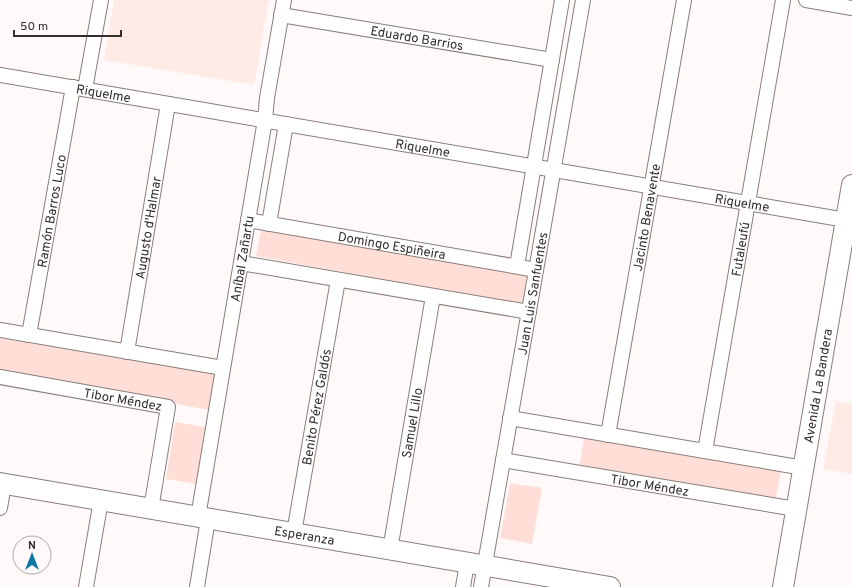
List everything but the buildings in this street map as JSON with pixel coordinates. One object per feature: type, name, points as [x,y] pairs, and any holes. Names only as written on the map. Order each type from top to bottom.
[{"type":"street","name":"Ramón Barros Luco","points":[[29,335],[79,88],[101,0]]},
{"type":"street","name":"Aníbal Zañartu","points":[[197,587],[203,518],[223,368],[284,0]]},
{"type":"street","name":"Juan Luis Sanfuentes","points":[[517,266],[562,0]]},
{"type":"street","name":"Juan Luis Sanfuentes","points":[[463,587],[476,564],[503,460],[583,0]]},
{"type":"street","name":"Jacinto Benavente","points":[[608,435],[684,0]]},
{"type":"street","name":"Futaleufú","points":[[705,451],[783,0]]},
{"type":"street","points":[[806,0],[852,8]]},
{"type":"street","name":"Eduardo Barrios","points":[[282,15],[552,60]]},
{"type":"street","name":"Riquelme","points":[[0,75],[846,220]]},
{"type":"street","name":"Augusto d'Halmar","points":[[127,352],[168,104]]},
{"type":"street","name":"Aníbal Zañartu","points":[[269,224],[286,124]]},
{"type":"street","name":"Avenida La Bandera","points":[[783,587],[852,185]]},
{"type":"street","name":"Domingo Espiñeira","points":[[248,220],[536,270]]},
{"type":"street","points":[[241,263],[529,312]]},
{"type":"street","name":"Benito Pérez Galdós","points":[[294,533],[338,280]]},
{"type":"street","name":"Samuel Lillo","points":[[390,550],[433,296]]},
{"type":"street","points":[[0,330],[223,368]]},
{"type":"street","name":"Tibor Méndez","points":[[0,377],[168,407],[151,509]]},
{"type":"street","points":[[510,418],[804,468]]},
{"type":"street","name":"Tibor Méndez","points":[[503,460],[796,509]]},
{"type":"street","points":[[0,508],[2,483]]},
{"type":"street","name":"Esperanza","points":[[2,483],[476,564],[582,585],[610,587]]},
{"type":"street","points":[[86,587],[101,500]]},
{"type":"street","name":"Juan Luis Sanfuentes","points":[[476,564],[481,587]]},
{"type":"shaded area","points":[[114,0],[269,0],[254,85],[104,60]]},
{"type":"shaded area","points":[[262,225],[528,274],[522,305],[256,256]]},
{"type":"shaded area","points":[[0,338],[220,375],[214,411],[0,372]]},
{"type":"shaded area","points":[[836,401],[852,404],[852,474],[823,469]]},
{"type":"shaded area","points":[[175,422],[205,427],[197,484],[166,479]]},
{"type":"shaded area","points":[[584,437],[781,471],[775,502],[579,469]]},
{"type":"shaded area","points":[[510,483],[542,488],[532,544],[500,538]]}]
